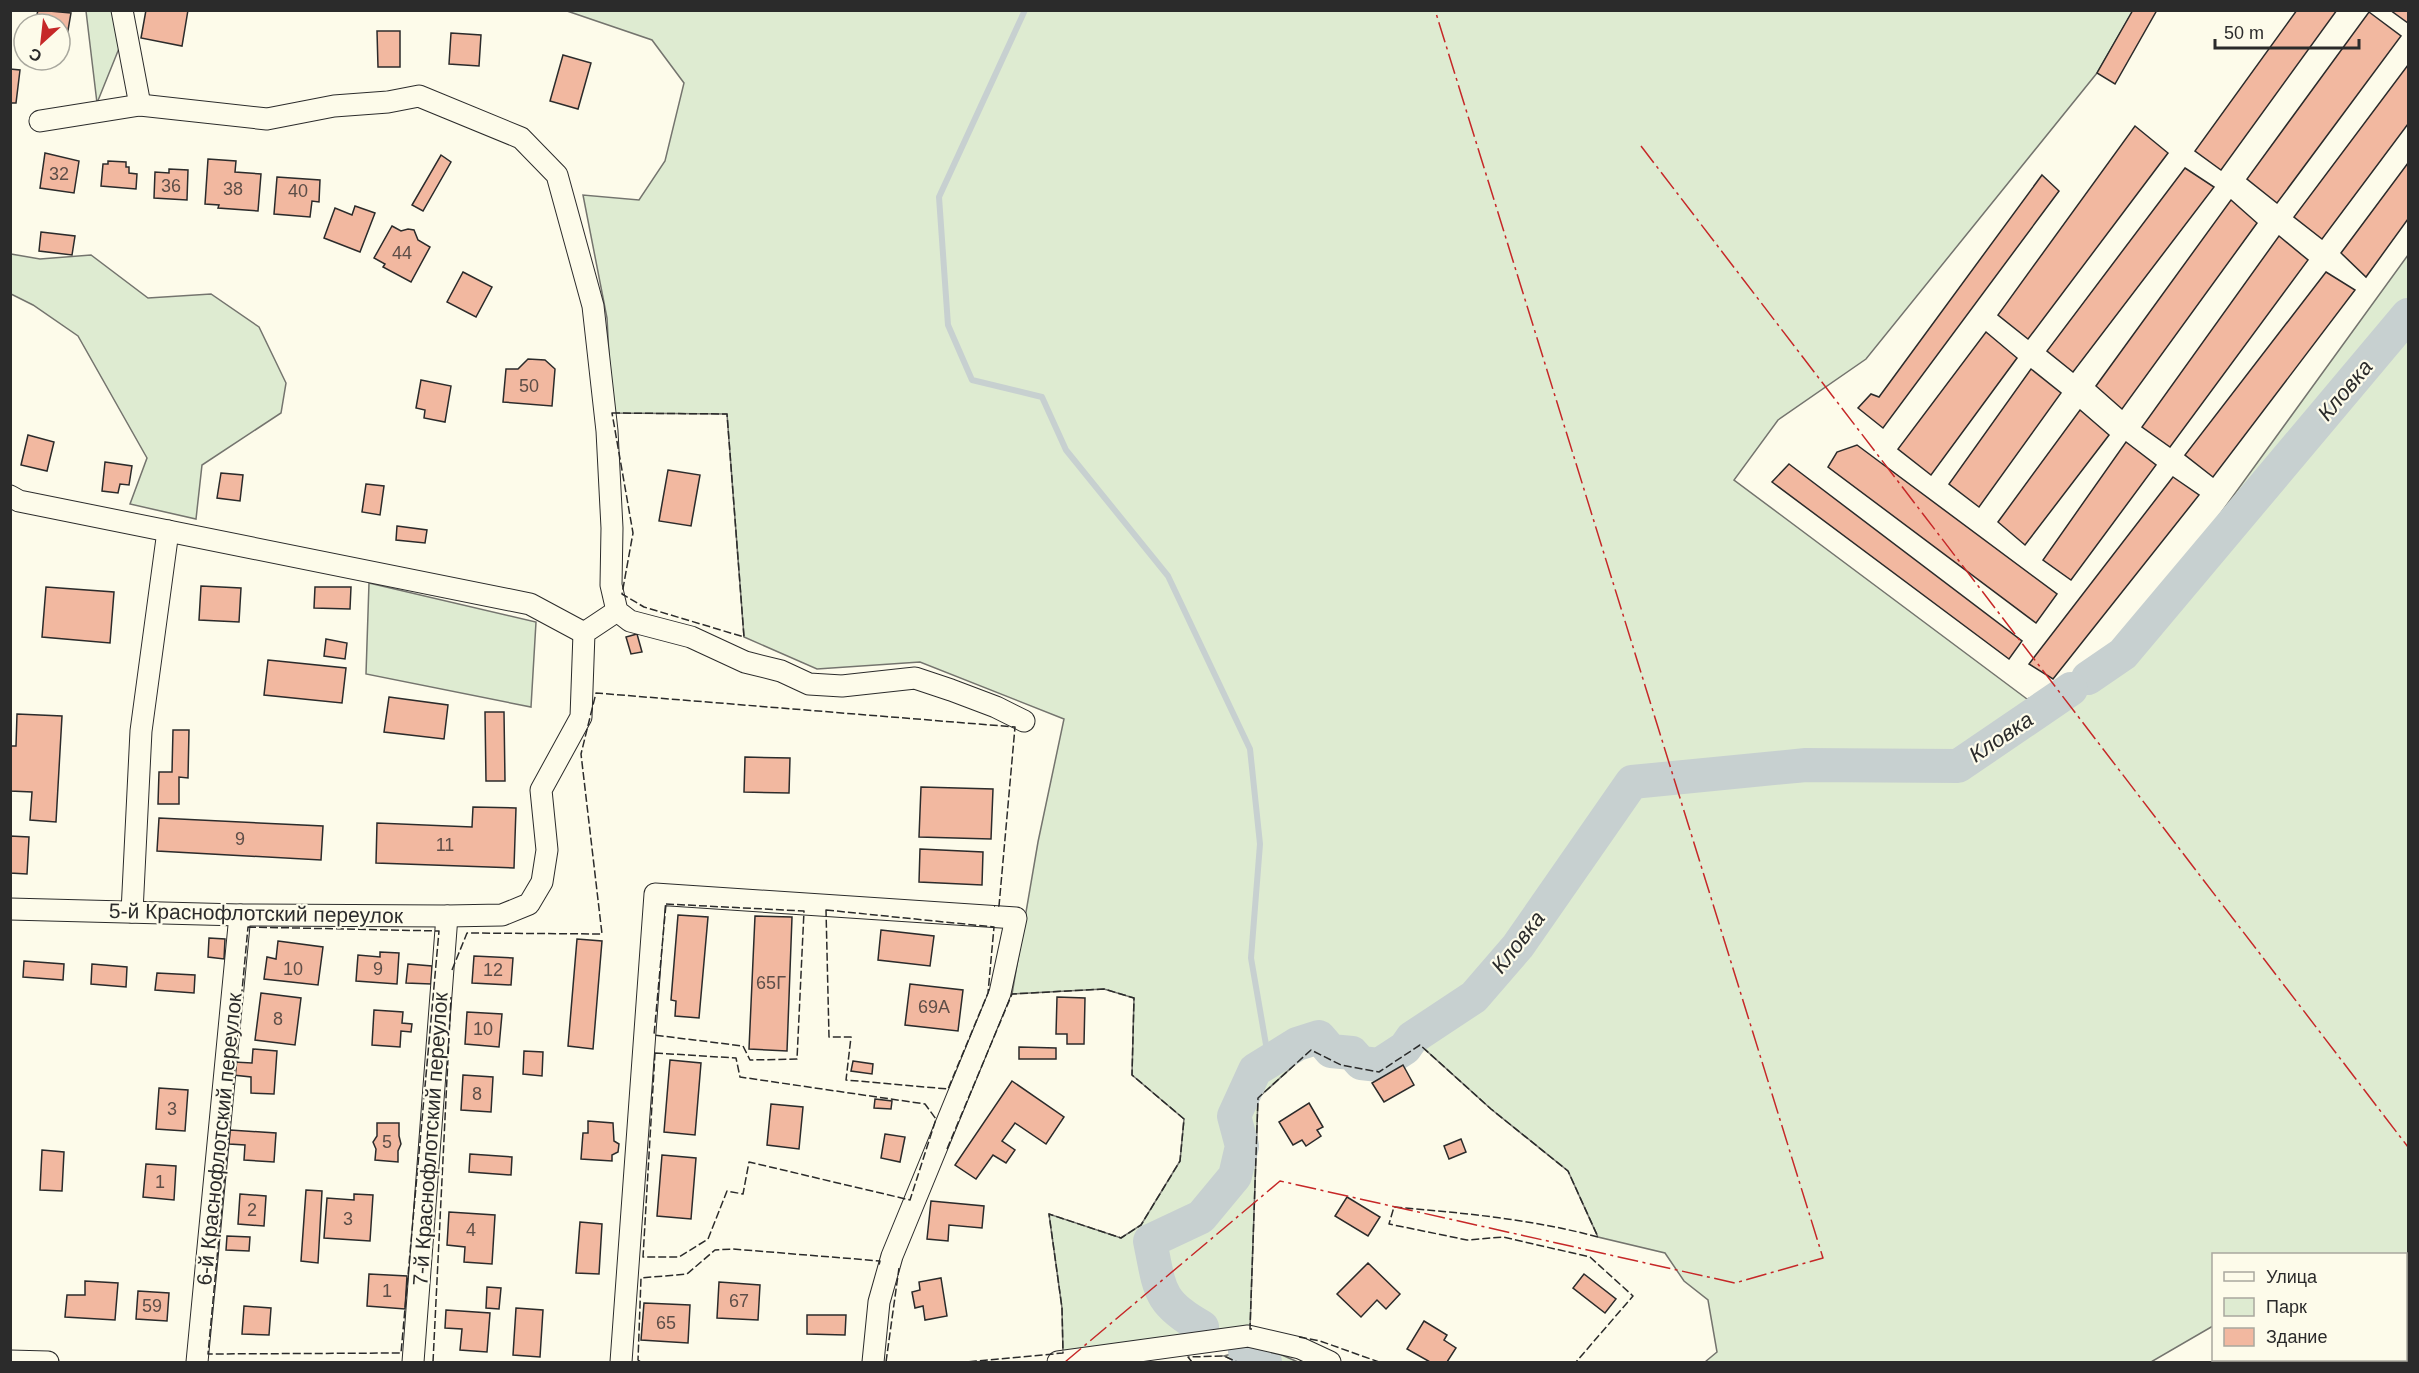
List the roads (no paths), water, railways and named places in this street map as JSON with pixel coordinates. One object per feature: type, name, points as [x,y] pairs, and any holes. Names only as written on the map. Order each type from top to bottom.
[{"type":"street","points":[[122,10],[140,105]]},
{"type":"street","points":[[40,121],[140,105],[267,119],[334,106],[388,102],[419,96],[521,138],[557,175],[593,306],[608,431],[612,528],[611,585],[617,611],[630,621],[691,637],[744,662],[782,671],[809,684],[842,686],[915,678],[978,700],[1024,721]]},
{"type":"street","points":[[10,496],[19,501],[530,604],[584,633],[617,611]]},
{"type":"street","points":[[132,912],[141,731],[168,531]]},
{"type":"street","name":"5-й Краснофлотский переулок","points":[[10,909],[240,915],[447,916],[502,915],[529,904],[542,882],[547,850],[541,790],[581,717],[584,633]]},
{"type":"street","points":[[621,1362],[655,894],[1016,918],[1000,993],[892,1256],[879,1302],[873,1362]]},
{"type":"street","name":"6-й Краснофлотский переулок","points":[[197,1362],[240,915]]},
{"type":"street","name":"7-й Краснофлотский переулок","points":[[413,1362],[447,916]]},
{"type":"street","points":[[1058,1362],[1248,1336],[1300,1348],[1330,1362]]},
{"type":"street","points":[[10,1361],[48,1362]]},
{"type":"waterway","points":[[1025,10],[939,197],[948,325],[972,380],[1042,397],[1066,450],[1168,576],[1250,749],[1260,844],[1251,958],[1269,1062]]},
{"type":"waterway","name":"Кловка","points":[[2088,678],[2123,654],[2408,315]]},
{"type":"waterway","name":"Кловка","points":[[1202,1327],[1176,1310],[1163,1293],[1150,1241],[1201,1217],[1235,1176],[1242,1146],[1234,1116],[1255,1070],[1297,1044],[1319,1037],[1331,1051],[1352,1053],[1361,1063],[1379,1065],[1405,1048],[1412,1038],[1474,997],[1518,946],[1632,782],[1806,765],[1958,766],[2071,689]]},
{"type":"waterway","name":"Кловка","points":[[1245,1351],[1265,1362]]}]
